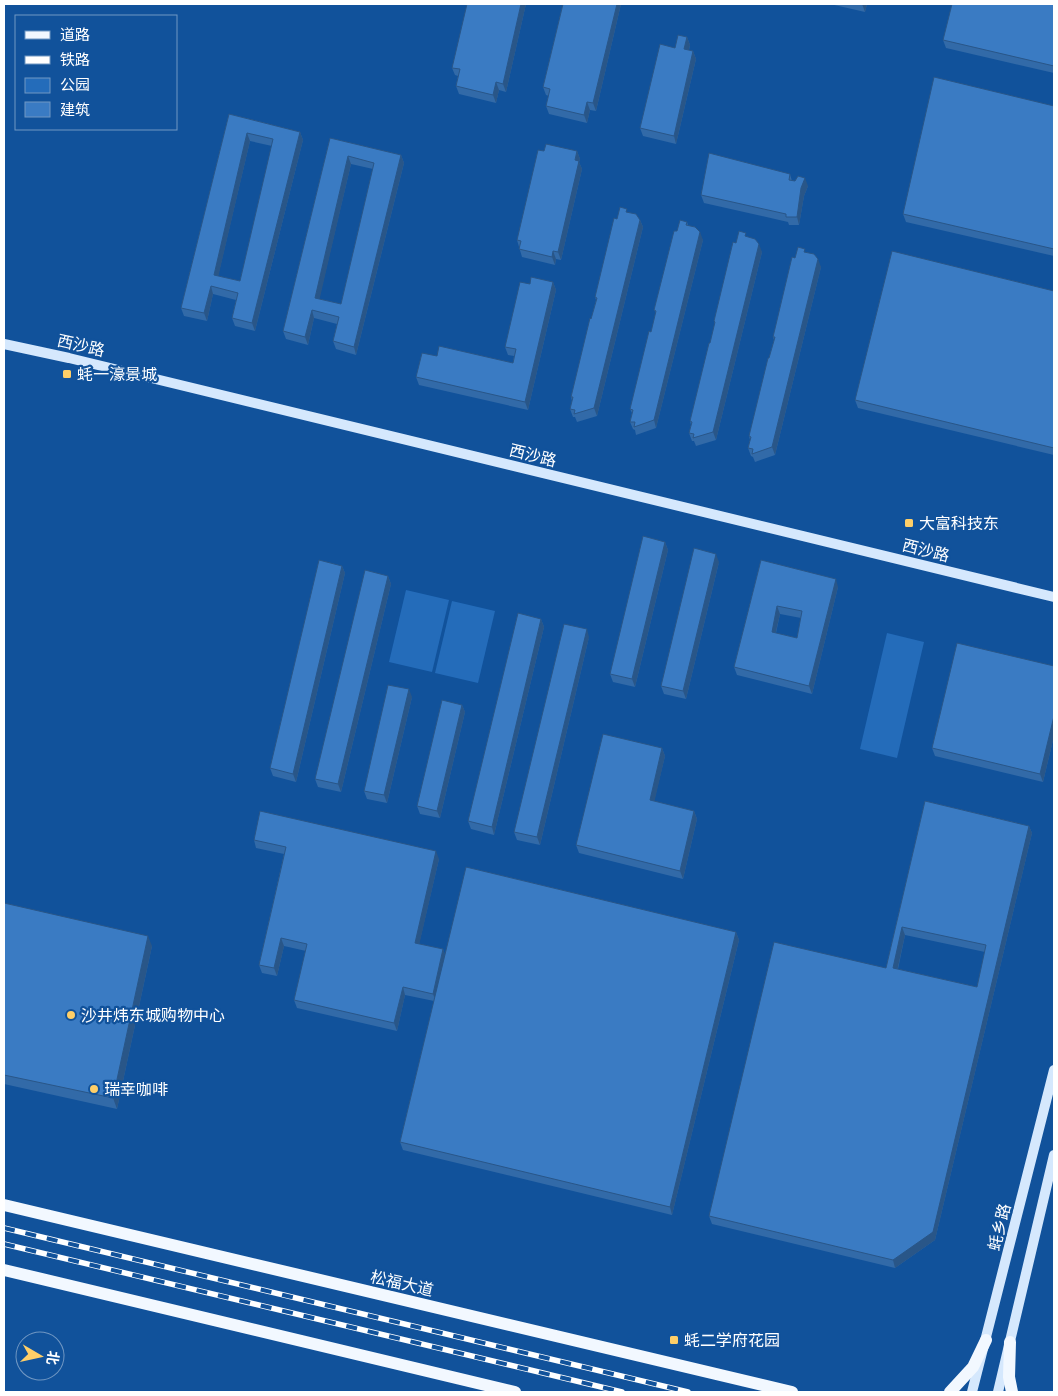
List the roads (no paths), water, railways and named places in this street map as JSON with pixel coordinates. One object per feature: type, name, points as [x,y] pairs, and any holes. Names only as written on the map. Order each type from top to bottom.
[{"type":"main road","name":"松福大道","points":[[4,1205],[792,1392]]},
{"type":"main road","points":[[4,1270],[515,1392]]},
{"type":"main road","points":[[950,1392],[973,1367],[986,1340]]},
{"type":"main road","points":[[1010,1342],[1009,1377],[1012,1392]]},
{"type":"street","name":"西沙路","points":[[4,344],[69,358],[1054,597]]},
{"type":"street","name":"蚝乡路","points":[[972,1392],[1054,1070]]},
{"type":"street","points":[[998,1392],[1054,1155]]},
{"type":"railway","points":[[4,1228],[688,1392]]},
{"type":"railway","points":[[4,1244],[622,1392]]},
{"type":"place","name":"蚝一濠景城","points":[[67,374]]},
{"type":"place","name":"大富科技东","points":[[909,523]]},
{"type":"place","name":"沙井炜东城购物中心","points":[[71,1015]]},
{"type":"place","name":"瑞幸咖啡","points":[[94,1089]]},
{"type":"place","name":"蚝二学府花园","points":[[674,1340]]}]
